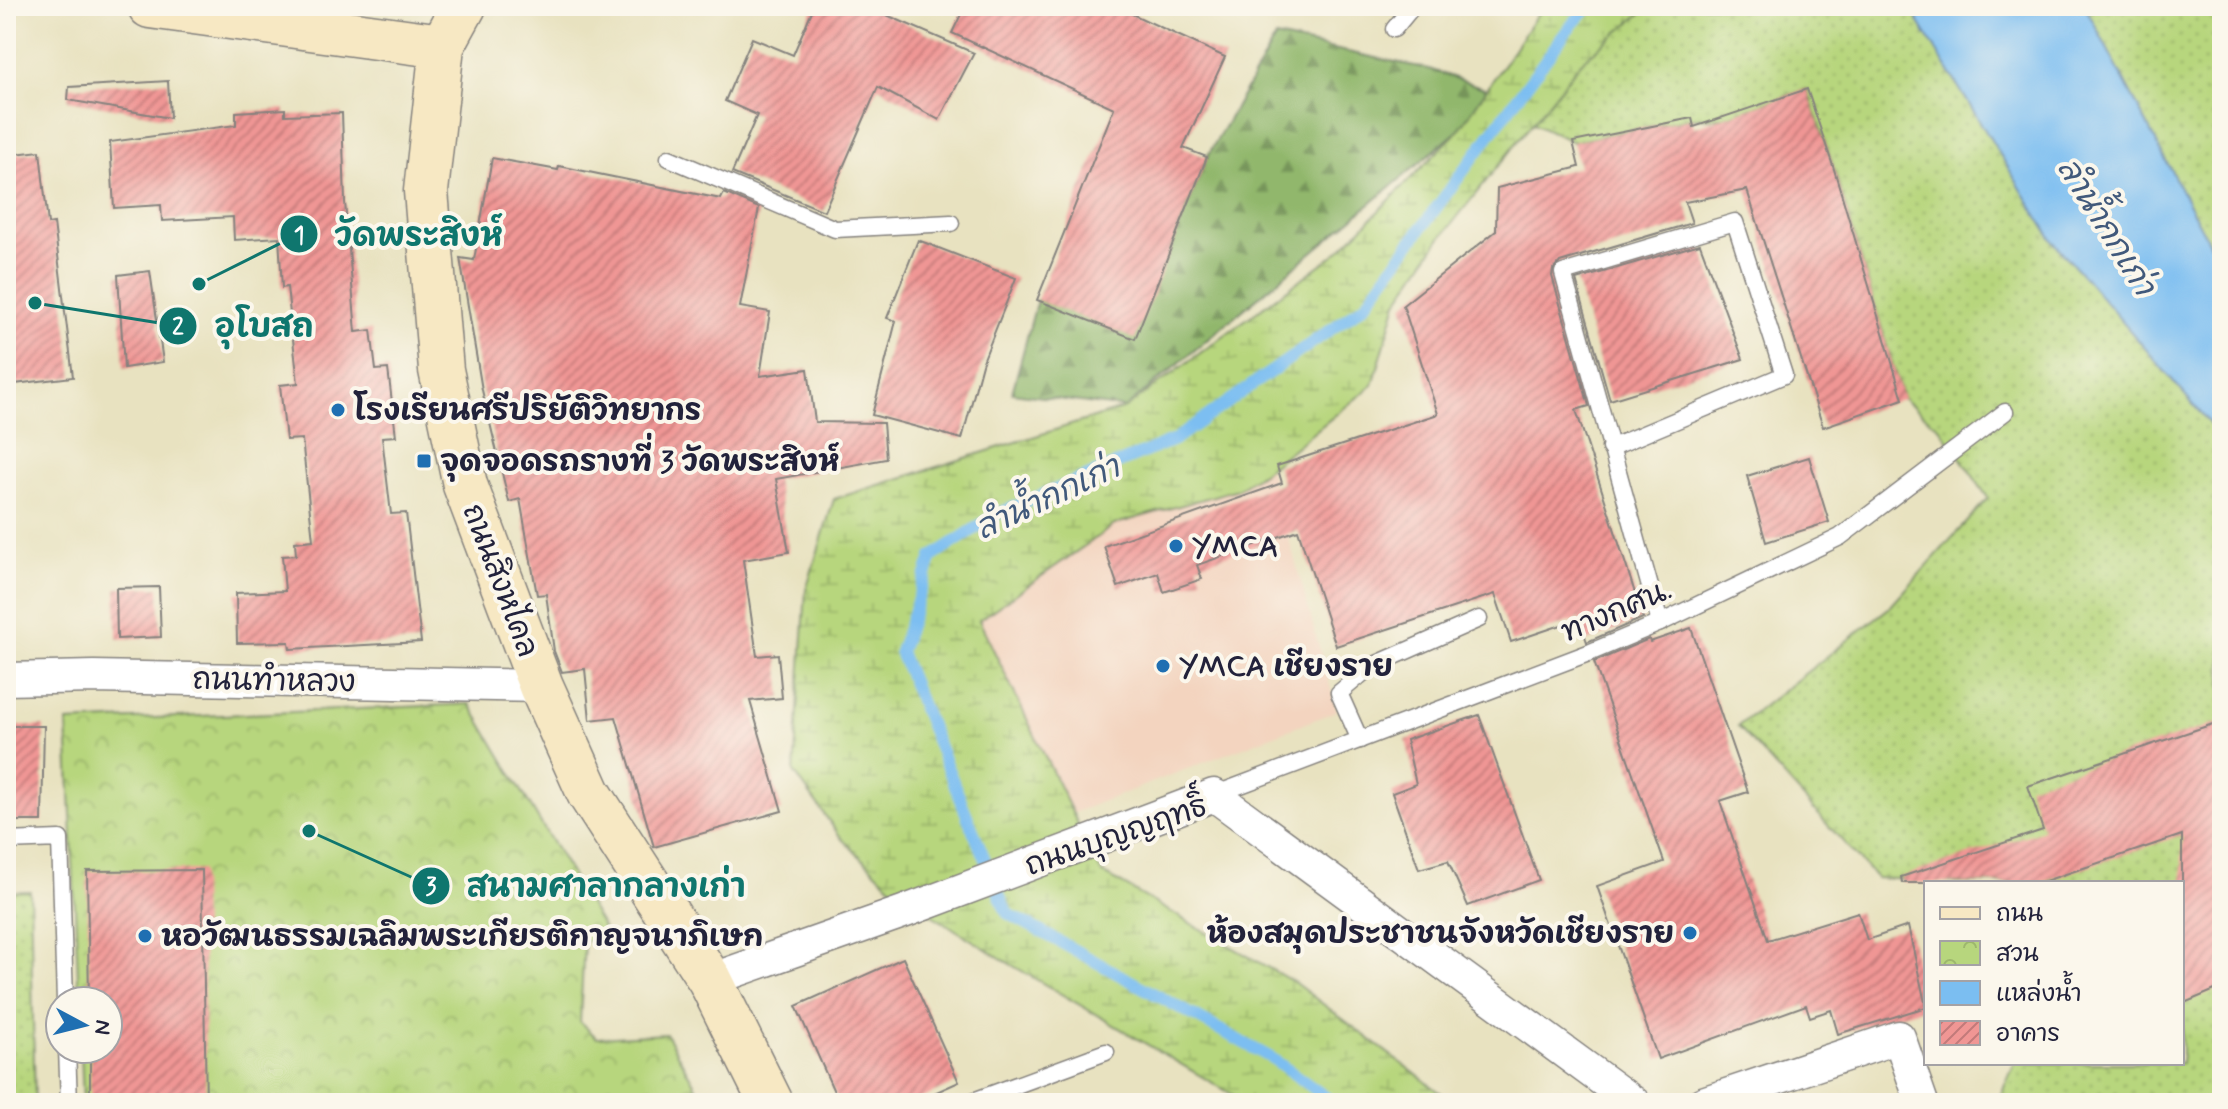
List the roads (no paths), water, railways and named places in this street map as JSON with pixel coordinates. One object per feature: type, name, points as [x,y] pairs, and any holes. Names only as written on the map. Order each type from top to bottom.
[{"type":"main road","points":[[150,6],[442,46]]},
{"type":"main road","name":"ถนนสิงหไคล","points":[[464,6],[442,46],[426,191],[441,370],[465,485],[541,686],[589,793],[710,980],[771,1103]]},
{"type":"street","name":"ถนนทำหลวง","points":[[6,679],[94,677],[541,686]]},
{"type":"street","name":"ถนนบุญญฤทธิ์","points":[[710,980],[903,912],[1214,795],[1634,1103]]},
{"type":"street","points":[[1703,1103],[1899,1037],[1922,1103]]},
{"type":"lane","points":[[1394,29],[1413,6]]},
{"type":"lane","points":[[669,158],[835,229],[951,223]]},
{"type":"lane","points":[[1610,448],[1784,375],[1735,222],[1563,273],[1610,448],[1660,623]]},
{"type":"lane","name":"ทางกศน.","points":[[1214,795],[1591,652],[1660,623],[1840,537],[2005,412]]},
{"type":"lane","points":[[1360,740],[1339,693],[1370,667],[1479,619]]},
{"type":"lane","points":[[6,841],[60,839],[65,985]]},
{"type":"lane","points":[[968,1103],[1106,1052]]},
{"type":"lane","points":[[68,1065],[69,1103]]},
{"type":"water","points":[[1914,6],[2085,6],[2210,245],[2222,256],[2222,438],[2053,241],[1917,19]]},
{"type":"waterway","name":"ลำน้ำกกเก่า","points":[[1334,1103],[1273,1059],[1007,913],[900,652],[932,557],[997,514],[1174,440],[1364,306],[1568,29],[1589,6]]},
{"type":"place","name":"วัดพระสิงห์","points":[[199,284]]},
{"type":"place","name":"อุโบสถ","points":[[35,303]]},
{"type":"place","name":"โรงเรียนศรีปริยัติวิทยากร","points":[[338,410]]},
{"type":"place","name":"จุดจอดรถรางที่ 3 วัดพระสิงห์","points":[[424,461]]},
{"type":"place","name":"YMCA","points":[[1176,546]]},
{"type":"place","name":"YMCA เชียงราย","points":[[1163,666]]},
{"type":"place","name":"สนามศาลากลางเก่า","points":[[309,831]]},
{"type":"place","name":"ห้องสมุดประชาชนจังหวัดเชียงราย","points":[[1690,933]]},
{"type":"place","name":"หอวัฒนธรรมเฉลิมพระเกียรติกาญจนาภิเษก","points":[[145,936]]}]
